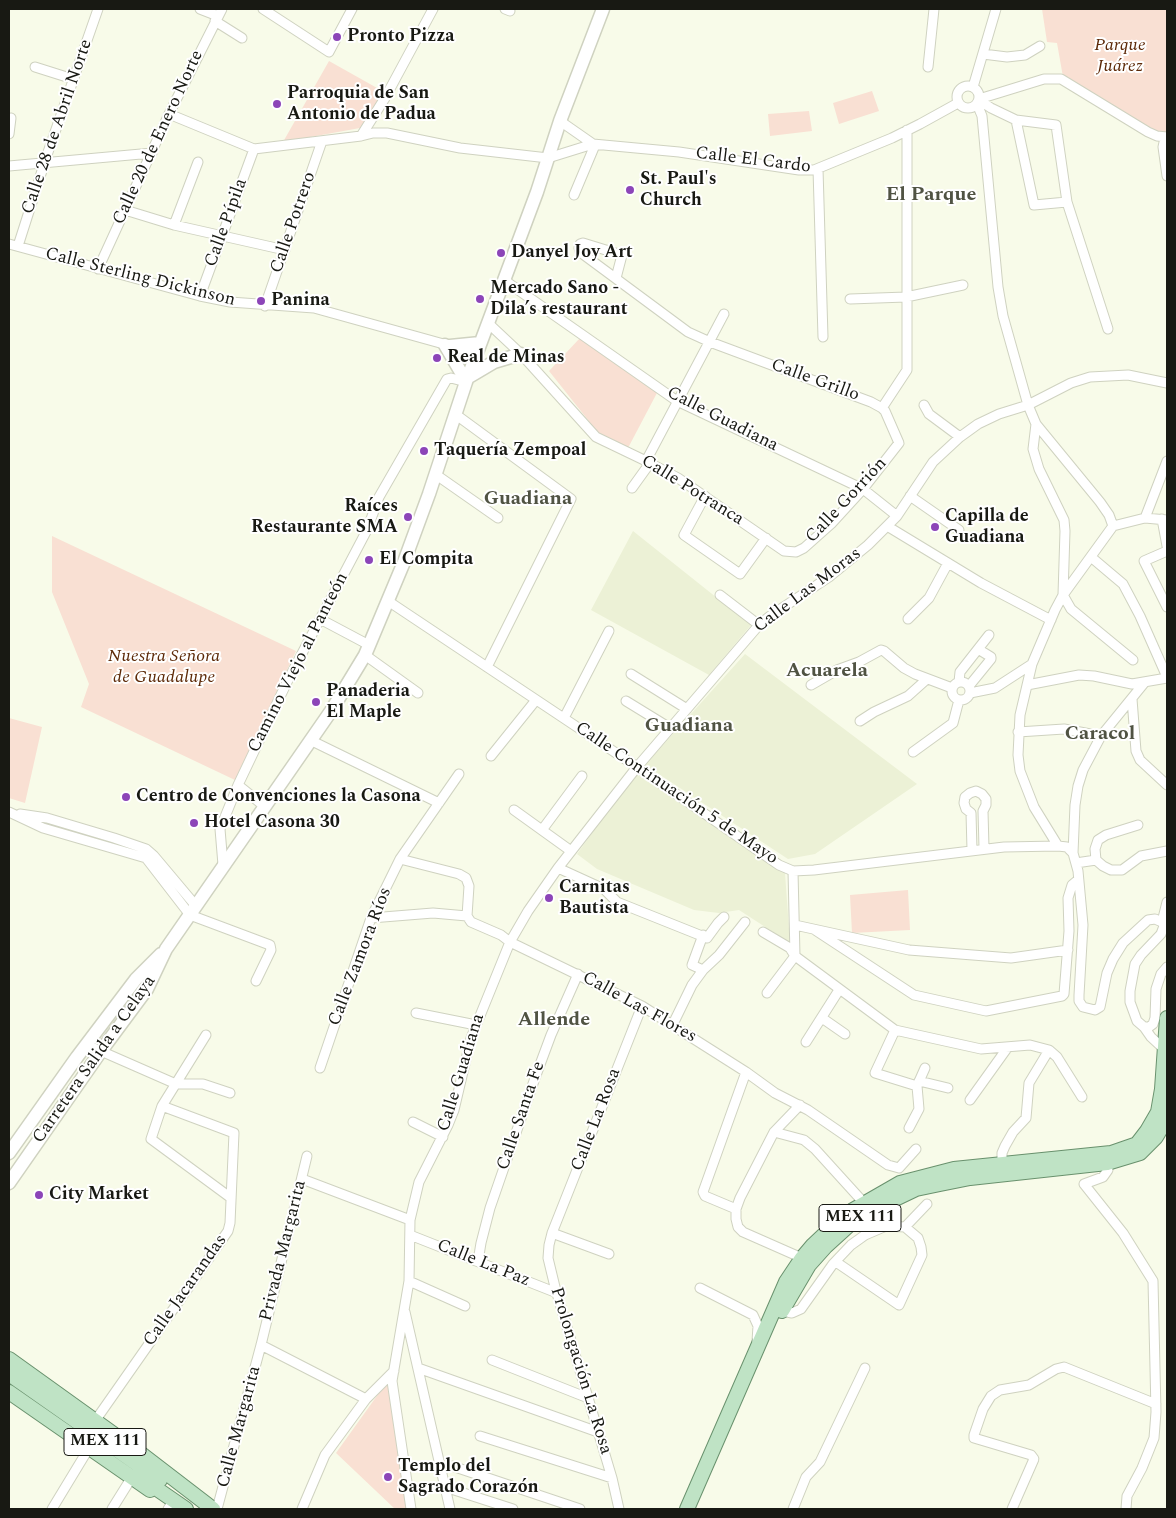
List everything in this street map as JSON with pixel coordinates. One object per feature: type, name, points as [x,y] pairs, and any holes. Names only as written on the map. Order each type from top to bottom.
[{"type":"main road","points":[[166,949],[331,711],[367,650],[388,601],[435,474],[466,380],[504,280],[560,121],[603,9]]},
{"type":"main road","points":[[448,345],[478,348]]},
{"type":"main road","points":[[448,345],[466,380]]},
{"type":"main road","points":[[466,380],[494,362],[520,354]]},
{"type":"main road","name":"Carretera Salida a Celaya","points":[[9,1154],[136,979],[166,949]]},
{"type":"main road","name":"Carretera Salida a Celaya","points":[[9,1183],[101,1051],[147,989],[166,949]]},
{"type":"main road","name":"MEX 111","points":[[687,1509],[786,1282],[802,1258],[830,1229],[864,1203],[900,1183],[954,1169],[1111,1153],[1137,1144],[1158,1112],[1162,1089],[1167,1018]]},
{"type":"main road","points":[[46,1101],[61,1110]]},
{"type":"main road","name":"MEX 111","points":[[696,1509],[782,1311],[809,1265],[848,1226],[870,1211],[916,1189],[970,1178],[1107,1164],[1140,1153],[1156,1137],[1167,1114]]},
{"type":"main road","points":[[9,1359],[217,1507]]},
{"type":"main road","name":"MEX 111","points":[[9,1374],[202,1509]]},
{"type":"main road","name":"MEX 111","points":[[9,1384],[186,1509]]},
{"type":"main road","points":[[9,1392],[132,1477],[172,1508]]},
{"type":"street","name":"Calle 28 de Abril Norte","points":[[14,245],[46,161],[98,9]]},
{"type":"street","points":[[200,9],[218,15],[242,38]]},
{"type":"street","points":[[263,9],[329,52],[352,9]]},
{"type":"street","points":[[361,136],[385,98],[433,9]]},
{"type":"street","points":[[928,67],[934,9]]},
{"type":"street","points":[[973,87],[996,9]]},
{"type":"street","name":"Calle 20 de Enero Norte","points":[[98,269],[169,114],[218,15]]},
{"type":"street","points":[[984,54],[1007,57],[1024,55],[1040,46]]},
{"type":"street","points":[[35,68],[73,79]]},
{"type":"street","points":[[1113,526],[1109,514],[1100,502],[1036,424],[1028,405],[999,297],[982,116],[979,101],[977,90],[966,86],[957,94],[958,103],[963,108],[968,109],[979,101],[1044,79],[1061,79],[1148,132],[1166,138],[1163,147],[1167,176]]},
{"type":"street","points":[[979,101],[1016,120],[1056,125],[1068,202],[1108,329]]},
{"type":"street","name":"Calle El Cardo","points":[[548,158],[594,144],[679,152],[799,170],[818,169],[906,130],[958,103]]},
{"type":"street","points":[[169,114],[254,149],[373,133],[387,133],[460,148],[548,158]]},
{"type":"street","points":[[9,134],[11,118]]},
{"type":"street","points":[[1016,120],[1034,205],[1068,202]]},
{"type":"street","points":[[560,121],[594,144],[574,195]]},
{"type":"street","points":[[882,408],[907,370],[906,130]]},
{"type":"street","name":"Calle Potrero","points":[[265,306],[322,141]]},
{"type":"street","name":"Calle Pípila","points":[[200,296],[254,149]]},
{"type":"street","points":[[9,166],[46,161],[152,153]]},
{"type":"street","points":[[174,224],[198,162]]},
{"type":"street","points":[[818,169],[822,337]]},
{"type":"street","points":[[125,210],[221,236],[285,250]]},
{"type":"street","name":"Calle Grillo","points":[[616,278],[622,255],[583,243],[580,244],[578,248],[580,252],[683,329],[710,342],[871,402],[882,408],[899,443]]},
{"type":"street","name":"Calle Sterling Dickinson","points":[[14,245],[200,296],[265,306],[314,308],[448,345]]},
{"type":"street","name":"Calle Guadiana","points":[[504,280],[677,401],[863,489],[897,516]]},
{"type":"street","points":[[850,299],[906,297],[963,285]]},
{"type":"street","points":[[632,488],[648,462],[677,401],[724,314]]},
{"type":"street","name":"Calle Potranca","points":[[488,323],[520,354],[596,437],[648,462],[705,496],[784,551],[791,552]]},
{"type":"street","name":"Calle Las Moras","points":[[571,851],[637,767],[759,625],[829,577],[868,545],[897,516],[933,462],[960,437],[978,424],[999,414],[1028,405],[1071,383],[1090,377],[1128,375],[1167,383]]},
{"type":"street","name":"Camino Viejo al Panteón","points":[[224,866],[220,830],[238,785],[288,680],[367,530],[379,497],[447,380],[451,378],[466,380]]},
{"type":"street","points":[[924,406],[929,414],[960,437]]},
{"type":"street","points":[[455,414],[572,499],[487,667]]},
{"type":"street","points":[[1036,424],[1033,450],[1039,469],[1064,520],[1064,596],[1071,609],[1133,660]]},
{"type":"street","name":"Calle Gorrión","points":[[791,552],[804,548],[831,524],[863,489],[899,443]]},
{"type":"street","points":[[1145,518],[1167,463]]},
{"type":"street","points":[[435,474],[498,518]]},
{"type":"street","points":[[705,496],[684,535],[740,574],[766,538]]},
{"type":"street","points":[[910,496],[960,530]]},
{"type":"street","points":[[1167,546],[1165,519],[1145,518],[1113,526],[1064,596],[1051,620],[1032,664],[1018,732],[1020,772],[1034,807],[1058,846],[1067,848],[1074,858],[1096,860],[1111,870],[1122,870],[1140,856],[1167,851]]},
{"type":"street","points":[[887,526],[981,583],[1051,620]]},
{"type":"street","points":[[1167,551],[1144,560],[1167,607]]},
{"type":"street","points":[[1027,685],[1079,675],[1094,676],[1132,684],[1167,678],[1140,616],[1123,584],[1091,557]]},
{"type":"street","points":[[908,619],[929,598],[948,563]]},
{"type":"street","points":[[720,595],[759,625]]},
{"type":"street","name":"Calle Continuación 5 de Mayo","points":[[388,601],[637,767],[778,865],[792,871],[814,870],[984,848],[1058,846]]},
{"type":"street","points":[[320,619],[367,650],[418,693]]},
{"type":"street","points":[[564,718],[610,631]]},
{"type":"street","points":[[958,700],[953,695],[960,672],[989,635]]},
{"type":"street","points":[[958,700],[966,699],[991,659],[991,657],[978,649]]},
{"type":"street","points":[[811,685],[837,670],[859,662],[881,650],[904,668],[927,679],[956,685],[964,682],[970,690]]},
{"type":"street","points":[[970,690],[995,688],[1032,664]]},
{"type":"street","points":[[631,674],[687,709]]},
{"type":"street","points":[[860,721],[874,712],[908,696],[927,679]]},
{"type":"street","points":[[1145,682],[1101,736],[1086,764],[1078,786],[1075,805],[1074,858],[1083,932],[1079,1001],[1083,1007],[1090,1010],[1096,1010],[1100,1007],[1107,974],[1113,959],[1123,943],[1148,920],[1155,918],[1162,922]]},
{"type":"street","points":[[1132,699],[1136,751],[1140,760],[1167,785]]},
{"type":"street","points":[[491,756],[536,700]]},
{"type":"street","points":[[913,752],[953,723],[958,700]]},
{"type":"street","points":[[626,701],[670,728]]},
{"type":"street","points":[[1018,732],[1064,729],[1101,736]]},
{"type":"street","points":[[310,740],[439,803]]},
{"type":"street","name":"Calle Zamora Ríos","points":[[320,1068],[371,918],[400,859],[459,774]]},
{"type":"street","points":[[542,830],[582,776]]},
{"type":"street","points":[[238,785],[264,806]]},
{"type":"street","points":[[972,850],[971,813],[966,809],[964,803],[970,792],[976,791],[986,799],[983,811],[984,848]]},
{"type":"street","points":[[514,810],[571,851]]},
{"type":"street","points":[[9,812],[43,828],[146,858],[193,910],[270,945],[271,950],[256,981]]},
{"type":"street","points":[[1096,860],[1095,849],[1098,840],[1106,835],[1138,824]]},
{"type":"street","name":"Calle Guadiana","points":[[394,1371],[408,1280],[410,1220],[419,1182],[443,1137],[454,1110],[464,1061],[476,1025],[510,942],[528,911],[571,851]]},
{"type":"street","points":[[371,918],[433,913],[467,916],[469,886],[466,878],[459,874],[400,859]]},
{"type":"street","points":[[558,868],[604,889],[616,902],[705,937]]},
{"type":"street","points":[[767,993],[795,956],[792,871]]},
{"type":"street","points":[[815,930],[914,995],[986,1011],[1062,996],[1065,991],[1068,950],[1068,898],[1072,885],[1078,880]]},
{"type":"street","points":[[1164,1050],[1137,1021],[1130,1002],[1130,991],[1135,964],[1161,934],[1167,902]]},
{"type":"street","name":"Calle Las Flores","points":[[467,916],[471,922],[501,935],[510,942],[642,1006],[673,1024],[775,1093],[800,1106],[888,1165],[899,1168],[916,1149]]},
{"type":"street","points":[[703,970],[692,964],[705,937],[724,917]]},
{"type":"street","points":[[673,1024],[692,985],[745,922]]},
{"type":"street","points":[[795,925],[908,950],[1011,958],[1068,950]]},
{"type":"street","points":[[763,932],[790,948],[795,956],[896,1030],[981,1050],[1030,1045],[1049,1050],[1057,1057],[1082,1096]]},
{"type":"street","points":[[1144,1027],[1149,1027],[1153,1024],[1156,989],[1161,974],[1167,967]]},
{"type":"street","name":"Calle Santa Fe","points":[[478,1261],[480,1243],[490,1208],[535,1078],[551,1035],[578,974]]},
{"type":"street","points":[[806,1042],[839,990]]},
{"type":"street","name":"Calle La Rosa","points":[[552,1233],[642,1006]]},
{"type":"street","points":[[416,1013],[476,1025]]},
{"type":"street","points":[[822,1018],[845,1034]]},
{"type":"street","points":[[896,1030],[874,1073],[948,1088]]},
{"type":"street","points":[[206,1035],[162,1106],[151,1139],[231,1198]]},
{"type":"street","points":[[87,1045],[176,1084],[203,1084],[230,1093]]},
{"type":"street","points":[[970,1100],[1008,1047]]},
{"type":"street","points":[[1002,1164],[1002,1153],[1005,1146],[1013,1132],[1026,1118],[1029,1083],[1049,1050]]},
{"type":"street","points":[[909,1128],[919,1109],[918,1083],[925,1068]]},
{"type":"street","points":[[736,1209],[705,1196],[703,1192],[746,1072]]},
{"type":"street","name":"Calle Jacarandas","points":[[95,1421],[228,1231],[230,1223],[234,1133],[162,1106]]},
{"type":"street","points":[[800,1106],[774,1132],[736,1209],[736,1220],[738,1227],[743,1232],[802,1258]]},
{"type":"street","points":[[413,1122],[443,1137]]},
{"type":"street","points":[[774,1132],[804,1140],[815,1148],[864,1203]]},
{"type":"street","name":"Privada Margarita","points":[[261,1345],[307,1156]]},
{"type":"street","points":[[1107,1164],[1108,1170],[1103,1177],[1084,1184],[1123,1233],[1152,1280],[1156,1404],[1154,1438],[1142,1468],[1127,1496],[1126,1509]]},
{"type":"street","points":[[302,1179],[410,1220]]},
{"type":"street","points":[[905,1227],[927,1204]]},
{"type":"street","points":[[782,1311],[792,1313],[801,1309],[821,1279],[836,1262],[852,1244],[865,1235],[886,1226],[905,1227],[918,1238],[922,1247],[922,1255],[899,1305],[836,1262]]},
{"type":"street","points":[[552,1233],[610,1254]]},
{"type":"street","name":"Prolongación La Rosa","points":[[552,1233],[548,1258],[612,1478],[619,1509]]},
{"type":"street","name":"Calle La Paz","points":[[410,1235],[557,1293]]},
{"type":"street","points":[[408,1280],[465,1306]]},
{"type":"street","points":[[700,1288],[753,1315],[758,1326],[756,1350]]},
{"type":"street","points":[[404,1307],[450,1509]]},
{"type":"street","points":[[261,1345],[366,1399]]},
{"type":"street","name":"Calle Margarita","points":[[217,1507],[261,1345]]},
{"type":"street","points":[[492,1360],[588,1398]]},
{"type":"street","points":[[1012,1509],[1034,1459],[1024,1453],[974,1438],[983,1409],[991,1396],[1000,1390],[1030,1385],[1056,1369],[1064,1367],[1156,1404]]},
{"type":"street","points":[[418,1368],[598,1432]]},
{"type":"street","points":[[793,1509],[806,1477],[820,1462],[865,1368]]},
{"type":"street","points":[[302,1509],[325,1455],[366,1399],[394,1371]]},
{"type":"street","points":[[394,1371],[392,1381],[411,1509]]},
{"type":"street","points":[[480,1436],[612,1478]]},
{"type":"street","points":[[52,1509],[89,1448]]},
{"type":"street","points":[[440,1467],[452,1466],[580,1509]]},
{"type":"street","points":[[112,1509],[132,1477]]},
{"type":"street","points":[[445,1487],[513,1509]]},
{"type":"street","points":[[217,1507],[229,1509]]},
{"type":"shaded area","points":[[633,531],[751,625],[709,675],[591,610]]},
{"type":"shaded area","points":[[745,654],[917,784],[815,854],[788,859],[645,765]]},
{"type":"shaded area","points":[[637,770],[785,873],[790,943],[739,910],[719,913],[694,910],[597,869],[577,854]]},
{"type":"green space","name":"Parque Juárez","points":[[1042,9],[1167,9],[1167,135],[1158,135],[1063,77],[1057,43],[1047,42]]},
{"type":"green space","points":[[329,61],[386,93],[364,126],[360,128],[283,142]]},
{"type":"green space","points":[[872,91],[879,111],[839,124],[833,103]]},
{"type":"green space","points":[[809,111],[812,131],[770,136],[768,114]]},
{"type":"green space","points":[[580,338],[658,391],[628,448],[597,434],[549,371]]},
{"type":"green space","name":"Nuestra Señora de Guadalupe","points":[[52,536],[296,651],[235,780],[81,707],[89,684],[52,592]]},
{"type":"green space","points":[[9,718],[42,727],[25,803],[9,798]]},
{"type":"green space","points":[[908,890],[910,930],[852,933],[850,895]]},
{"type":"green space","points":[[384,1386],[388,1386],[407,1509],[395,1509],[336,1453]]},
{"type":"place","name":"Pronto Pizza","points":[[337,37]]},
{"type":"place","name":"Parroquia de San Antonio de Padua","points":[[277,104]]},
{"type":"place","name":"St. Paul's Church","points":[[630,190]]},
{"type":"place","name":"Danyel Joy Art","points":[[501,253]]},
{"type":"place","name":"Mercado Sano - Dila’s restaurant","points":[[480,299]]},
{"type":"place","name":"Panina","points":[[261,301]]},
{"type":"place","name":"Real de Minas","points":[[437,358]]},
{"type":"place","name":"Taquería Zempoal","points":[[424,451]]},
{"type":"place","name":"Raíces Restaurante SMA","points":[[408,517]]},
{"type":"place","name":"Capilla de Guadiana","points":[[935,527]]},
{"type":"place","name":"El Compita","points":[[369,560]]},
{"type":"place","name":"Panaderia El Maple","points":[[316,702]]},
{"type":"place","name":"Centro de Convenciones la Casona","points":[[126,797]]},
{"type":"place","name":"Hotel Casona 30","points":[[194,823]]},
{"type":"place","name":"Carnitas Bautista","points":[[549,898]]},
{"type":"place","name":"City Market","points":[[39,1195]]},
{"type":"place","name":"Templo del Sagrado Corazón","points":[[388,1477]]},
{"type":"district","name":"El Parque","points":[[931,196]]},
{"type":"district","name":"Guadiana","points":[[528,500]]},
{"type":"district","name":"Acuarela","points":[[827,672]]},
{"type":"district","name":"Guadiana","points":[[689,727]]},
{"type":"district","name":"Caracol","points":[[1100,735]]},
{"type":"district","name":"Allende","points":[[554,1021]]}]
